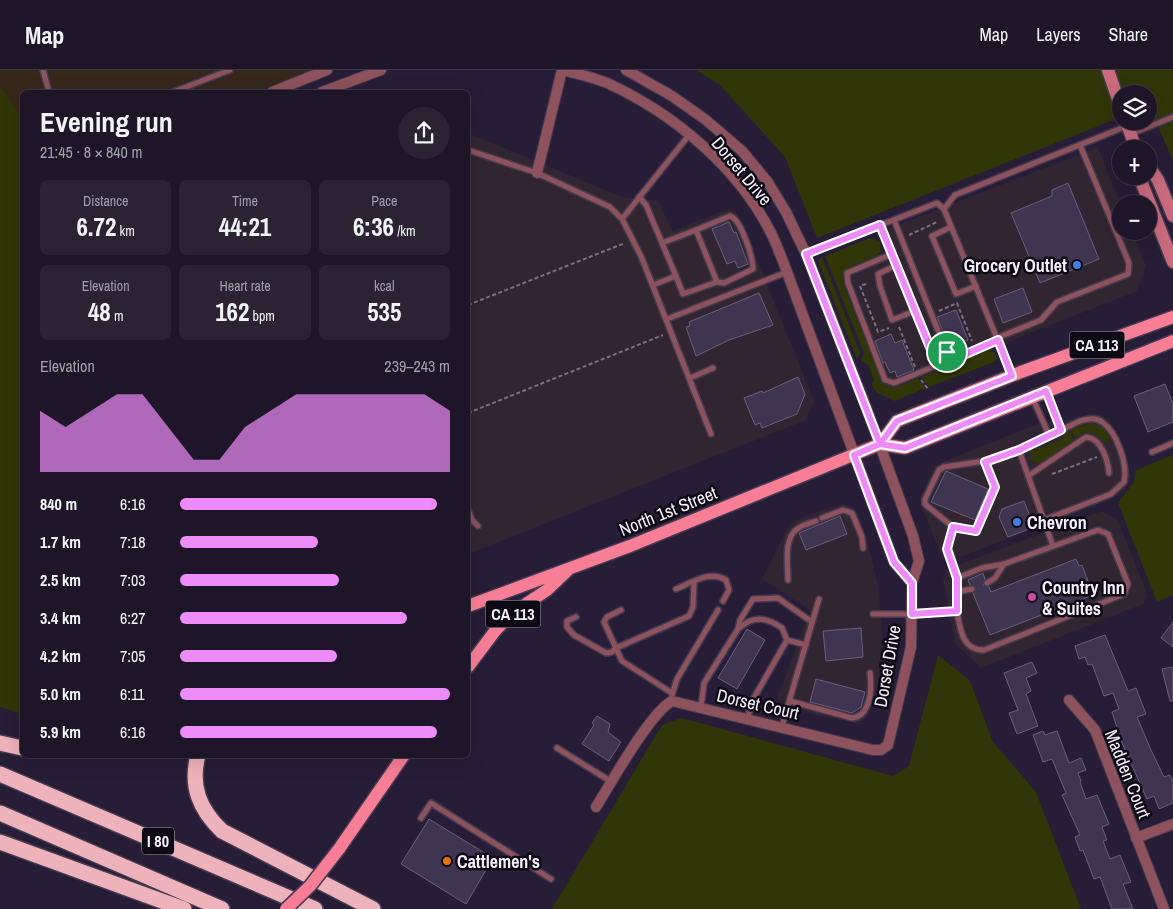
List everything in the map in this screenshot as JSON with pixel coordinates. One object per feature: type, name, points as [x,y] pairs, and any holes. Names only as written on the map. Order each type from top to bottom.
[{"type":"highway","points":[[0,743],[20,748]]},
{"type":"highway","points":[[197,758],[194,771],[195,789],[210,819],[222,831],[373,909]]},
{"type":"highway","name":"I 80","points":[[0,774],[316,909]]},
{"type":"highway","name":"I 80","points":[[0,813],[222,909]]},
{"type":"highway","points":[[0,842],[184,909]]},
{"type":"main road","name":"CA 113","points":[[1173,317],[1012,376],[897,421],[880,444],[905,448],[1173,341]]},
{"type":"main road","name":"North 1st Street","points":[[470,605],[543,577],[567,570],[880,444]]},
{"type":"main road","name":"CA 113","points":[[470,664],[495,631],[512,614],[547,590],[567,570]]},
{"type":"main road","points":[[286,909],[310,886],[339,849],[402,758]]},
{"type":"street","points":[[293,89],[327,70]]},
{"type":"street","points":[[327,90],[381,70]]},
{"type":"street","points":[[537,173],[562,70]]},
{"type":"street","name":"Dorset Drive","points":[[562,70],[606,83],[658,111],[689,135],[719,163],[748,197],[771,233],[787,272],[894,562],[912,583]]},
{"type":"street","name":"Dorset Drive","points":[[626,70],[672,96],[706,120],[742,151],[767,181],[786,212],[806,254],[880,444],[914,536],[919,561],[912,583],[911,647],[888,745],[881,750]]},
{"type":"street","points":[[1108,70],[1113,85]]},
{"type":"street","points":[[1157,179],[1173,216]]},
{"type":"street","points":[[1143,185],[1173,262]]},
{"type":"street","points":[[596,807],[642,735],[672,697]]},
{"type":"street","name":"Dorset Court","points":[[672,697],[701,707],[881,750]]},
{"type":"street","name":"Madden Court","points":[[1069,700],[1095,730],[1164,909]]},
{"type":"street","points":[[1136,838],[1173,824]]},
{"type":"lane","points":[[43,70],[48,90]]},
{"type":"lane","points":[[178,90],[230,70]]},
{"type":"lane","points":[[1157,121],[1173,117]]},
{"type":"lane","points":[[944,208],[955,195],[1120,130]]},
{"type":"lane","points":[[622,219],[689,135]]},
{"type":"lane","points":[[892,254],[847,273],[848,282],[885,380],[894,383],[950,361],[1041,320],[1057,302],[1128,274],[1129,263],[1080,145]]},
{"type":"lane","points":[[470,151],[537,173],[610,207],[622,219],[634,239],[711,434]]},
{"type":"lane","points":[[639,197],[646,205],[683,294],[717,282],[724,283],[753,270],[751,256],[738,221],[730,216],[722,217],[696,230],[662,243]]},
{"type":"lane","points":[[806,254],[937,203],[944,208],[1012,376]]},
{"type":"lane","points":[[894,220],[950,361]]},
{"type":"lane","points":[[880,225],[938,366]]},
{"type":"lane","points":[[951,227],[932,236],[956,294],[976,286]]},
{"type":"lane","points":[[696,230],[717,282]]},
{"type":"lane","points":[[897,265],[878,274],[880,286],[892,320],[916,311]]},
{"type":"lane","points":[[667,320],[787,272]]},
{"type":"lane","points":[[653,285],[676,276]]},
{"type":"lane","points":[[690,378],[713,368]]},
{"type":"lane","points":[[1046,391],[1061,430]]},
{"type":"lane","points":[[1033,397],[1048,435]]},
{"type":"lane","points":[[985,462],[995,487],[976,531],[953,527],[925,504],[925,499],[935,477],[939,470],[944,467],[985,462],[1019,450],[1088,418],[1102,421],[1114,436],[1125,466],[1126,475],[1124,482],[1111,494],[1044,520]]},
{"type":"lane","points":[[1028,476],[1086,436],[1096,440],[1100,446],[1109,473]]},
{"type":"lane","points":[[1152,452],[1173,444]]},
{"type":"lane","points":[[1019,450],[1053,546]]},
{"type":"lane","points":[[822,518],[843,510],[852,514],[862,537],[863,548]]},
{"type":"lane","points":[[470,515],[478,526]]},
{"type":"lane","points":[[788,580],[788,544],[791,536],[797,529],[816,521]]},
{"type":"lane","points":[[953,527],[947,549],[957,578],[957,611],[960,634],[967,644],[976,650],[984,650],[1124,594],[1128,584],[1108,534],[1098,530],[1004,564],[982,568],[957,578]]},
{"type":"lane","points":[[987,583],[995,578],[1004,564]]},
{"type":"lane","points":[[676,589],[717,575],[726,580],[729,590],[723,600]]},
{"type":"lane","points":[[576,617],[566,621],[567,626],[574,635],[606,652],[612,652],[616,648],[689,616],[693,608],[694,582]]},
{"type":"lane","points":[[957,592],[972,589]]},
{"type":"lane","points":[[738,629],[740,620],[753,598],[778,598],[812,622]]},
{"type":"lane","points":[[782,726],[819,600]]},
{"type":"lane","points":[[621,610],[607,617],[604,622],[622,661],[672,697],[677,679],[718,610]]},
{"type":"lane","points":[[873,614],[957,611]]},
{"type":"lane","points":[[701,707],[704,683],[738,629],[748,621],[763,618],[782,628],[787,640]]},
{"type":"lane","points":[[787,640],[806,645]]},
{"type":"lane","points":[[748,718],[751,703],[787,640]]},
{"type":"lane","points":[[790,702],[858,718],[865,711],[872,685],[870,673]]},
{"type":"lane","points":[[557,748],[612,782]]},
{"type":"lane","points":[[421,818],[431,803],[551,879]]},
{"type":"path","points":[[912,242],[908,234],[938,222]]},
{"type":"path","points":[[470,304],[627,242]]},
{"type":"path","points":[[866,284],[860,286],[878,332],[891,327]]},
{"type":"path","points":[[939,311],[957,303],[972,341],[947,352]]},
{"type":"path","points":[[898,324],[918,374],[929,390]]},
{"type":"path","points":[[470,412],[664,335]]},
{"type":"path","points":[[915,365],[934,357]]},
{"type":"path","points":[[1052,474],[1098,457],[1095,448],[1100,446]]},
{"type":"shaded area","points":[[0,70],[315,70],[263,90],[20,90],[20,175],[0,123]]},
{"type":"shaded area","points":[[470,134],[622,197],[658,201],[673,231],[728,209],[734,211],[740,218],[814,401],[806,420],[470,553]]},
{"type":"shaded area","points":[[1098,147],[1117,195],[1112,195],[1112,240],[1136,240],[1146,266],[1137,291],[896,386],[883,381],[844,283],[844,275],[847,270],[883,253],[884,247],[878,233]]},
{"type":"shaded area","points":[[1088,414],[1099,414],[1108,419],[1120,437],[1131,476],[1125,490],[1111,499],[963,556],[943,561],[919,500],[935,465],[1037,424],[1074,419]]},
{"type":"shaded area","points":[[843,504],[853,508],[859,516],[878,585],[882,633],[878,686],[867,717],[859,724],[802,712],[777,699],[810,610],[762,579],[790,524],[809,514]]},
{"type":"shaded area","points":[[1102,511],[1118,521],[1148,596],[1143,604],[981,668],[955,643],[943,578],[947,569]]},
{"type":"green space","points":[[696,70],[1173,70],[1173,161],[1157,124],[1157,85],[1112,85],[1112,121],[817,238],[785,157],[719,84]]},
{"type":"green space","points":[[0,86],[20,114],[20,713],[0,707]]},
{"type":"green space","points":[[870,238],[880,242],[881,252],[846,270],[843,276],[843,283],[882,382],[886,385],[895,386],[918,378],[926,388],[895,401],[876,392],[872,385],[874,380],[868,364],[862,362],[861,359],[864,353],[825,256]]},
{"type":"green space","points":[[822,257],[860,353],[857,359],[818,261]]},
{"type":"green space","points":[[988,350],[995,353],[997,359],[994,362],[929,387],[921,377]]},
{"type":"green space","points":[[1091,423],[1105,429],[1111,440],[1103,443],[1098,436],[1091,433],[1075,438],[1070,429]]},
{"type":"green space","points":[[1068,430],[1073,440],[1043,463],[1036,463],[1030,459],[1032,451],[1063,439]]},
{"type":"green space","points":[[1173,455],[1173,595],[1157,602],[1118,503],[1134,482],[1136,470]]},
{"type":"green space","points":[[938,655],[970,681],[993,742],[1036,792],[1081,909],[552,909],[662,725],[682,718],[893,776],[909,766]]},
{"type":"building","points":[[1068,183],[1099,259],[1040,283],[1011,213],[1052,196],[1052,190]]},
{"type":"building","points":[[729,222],[734,233],[736,232],[748,264],[738,268],[735,261],[727,264],[712,229]]},
{"type":"building","points":[[1023,288],[1032,312],[1003,323],[994,299]]},
{"type":"building","points":[[759,293],[773,325],[729,340],[696,356],[686,327],[690,326],[689,322]]},
{"type":"building","points":[[956,310],[968,340],[949,347],[937,317]]},
{"type":"building","points":[[891,334],[895,343],[902,340],[914,370],[897,377],[895,371],[890,373],[885,362],[883,363],[875,341]]},
{"type":"building","points":[[798,377],[805,394],[797,414],[762,428],[760,423],[755,425],[744,398],[762,391],[763,393]]},
{"type":"building","points":[[1165,384],[1173,404],[1173,422],[1148,432],[1134,396]]},
{"type":"building","points":[[946,471],[988,489],[975,520],[931,502]]},
{"type":"building","name":"Chevron","points":[[1024,501],[1034,527],[1008,537],[999,517],[1002,509]]},
{"type":"building","points":[[840,516],[847,534],[806,550],[799,533]]},
{"type":"building","name":"Country Inn & Suites","points":[[1076,559],[1079,566],[1082,565],[1093,595],[990,635],[973,593],[976,588],[970,585],[968,580],[983,573],[985,579],[983,585],[989,587],[991,592]]},
{"type":"building","points":[[1173,622],[1173,647],[1161,638]]},
{"type":"building","points":[[861,628],[863,657],[826,661],[823,631]]},
{"type":"building","points":[[747,629],[765,640],[737,689],[718,678]]},
{"type":"building","points":[[1105,635],[1128,691],[1136,688],[1146,714],[1137,717],[1151,750],[1164,777],[1170,775],[1173,782],[1173,803],[1159,809],[1154,796],[1147,799],[1122,743],[1112,712],[1119,709],[1113,693],[1104,696],[1092,664],[1088,665],[1085,657],[1079,659],[1075,646]]},
{"type":"building","points":[[1032,662],[1037,673],[1026,678],[1031,691],[1026,694],[1038,726],[1017,734],[1009,713],[1018,710],[1004,673]]},
{"type":"building","points":[[1173,667],[1173,701],[1170,701],[1162,669]]},
{"type":"building","points":[[816,679],[865,692],[861,707],[852,713],[810,702]]},
{"type":"building","points":[[597,716],[610,724],[608,732],[621,742],[609,761],[582,744],[594,725],[592,723]]},
{"type":"building","points":[[1043,731],[1045,735],[1057,731],[1069,763],[1081,758],[1086,770],[1078,773],[1080,782],[1086,799],[1097,795],[1109,824],[1102,827],[1107,840],[1103,841],[1110,859],[1120,855],[1131,882],[1123,884],[1133,909],[1112,909],[1100,877],[1094,879],[1083,850],[1080,851],[1075,837],[1080,835],[1062,795],[1066,793],[1052,759],[1043,762],[1033,735]]},
{"type":"building","name":"Cattlemen's","points":[[429,819],[493,858],[466,904],[401,864]]},
{"type":"place","name":"Grocery Outlet","points":[[1077,265]]},
{"type":"place","name":"Chevron","points":[[1017,522]]},
{"type":"place","name":"Country Inn & Suites","points":[[1032,597]]},
{"type":"place","name":"Cattlemen's","points":[[447,861]]},
{"type":"route","points":[[947,352],[934,357],[880,225],[806,254],[880,444],[905,448],[1046,391],[1061,430],[1019,450],[985,462],[995,487],[976,531],[953,527],[947,549],[957,578],[957,611],[912,614],[912,583],[894,562],[854,455],[880,444],[897,421],[1012,376],[998,340],[950,361],[947,352]]}]
